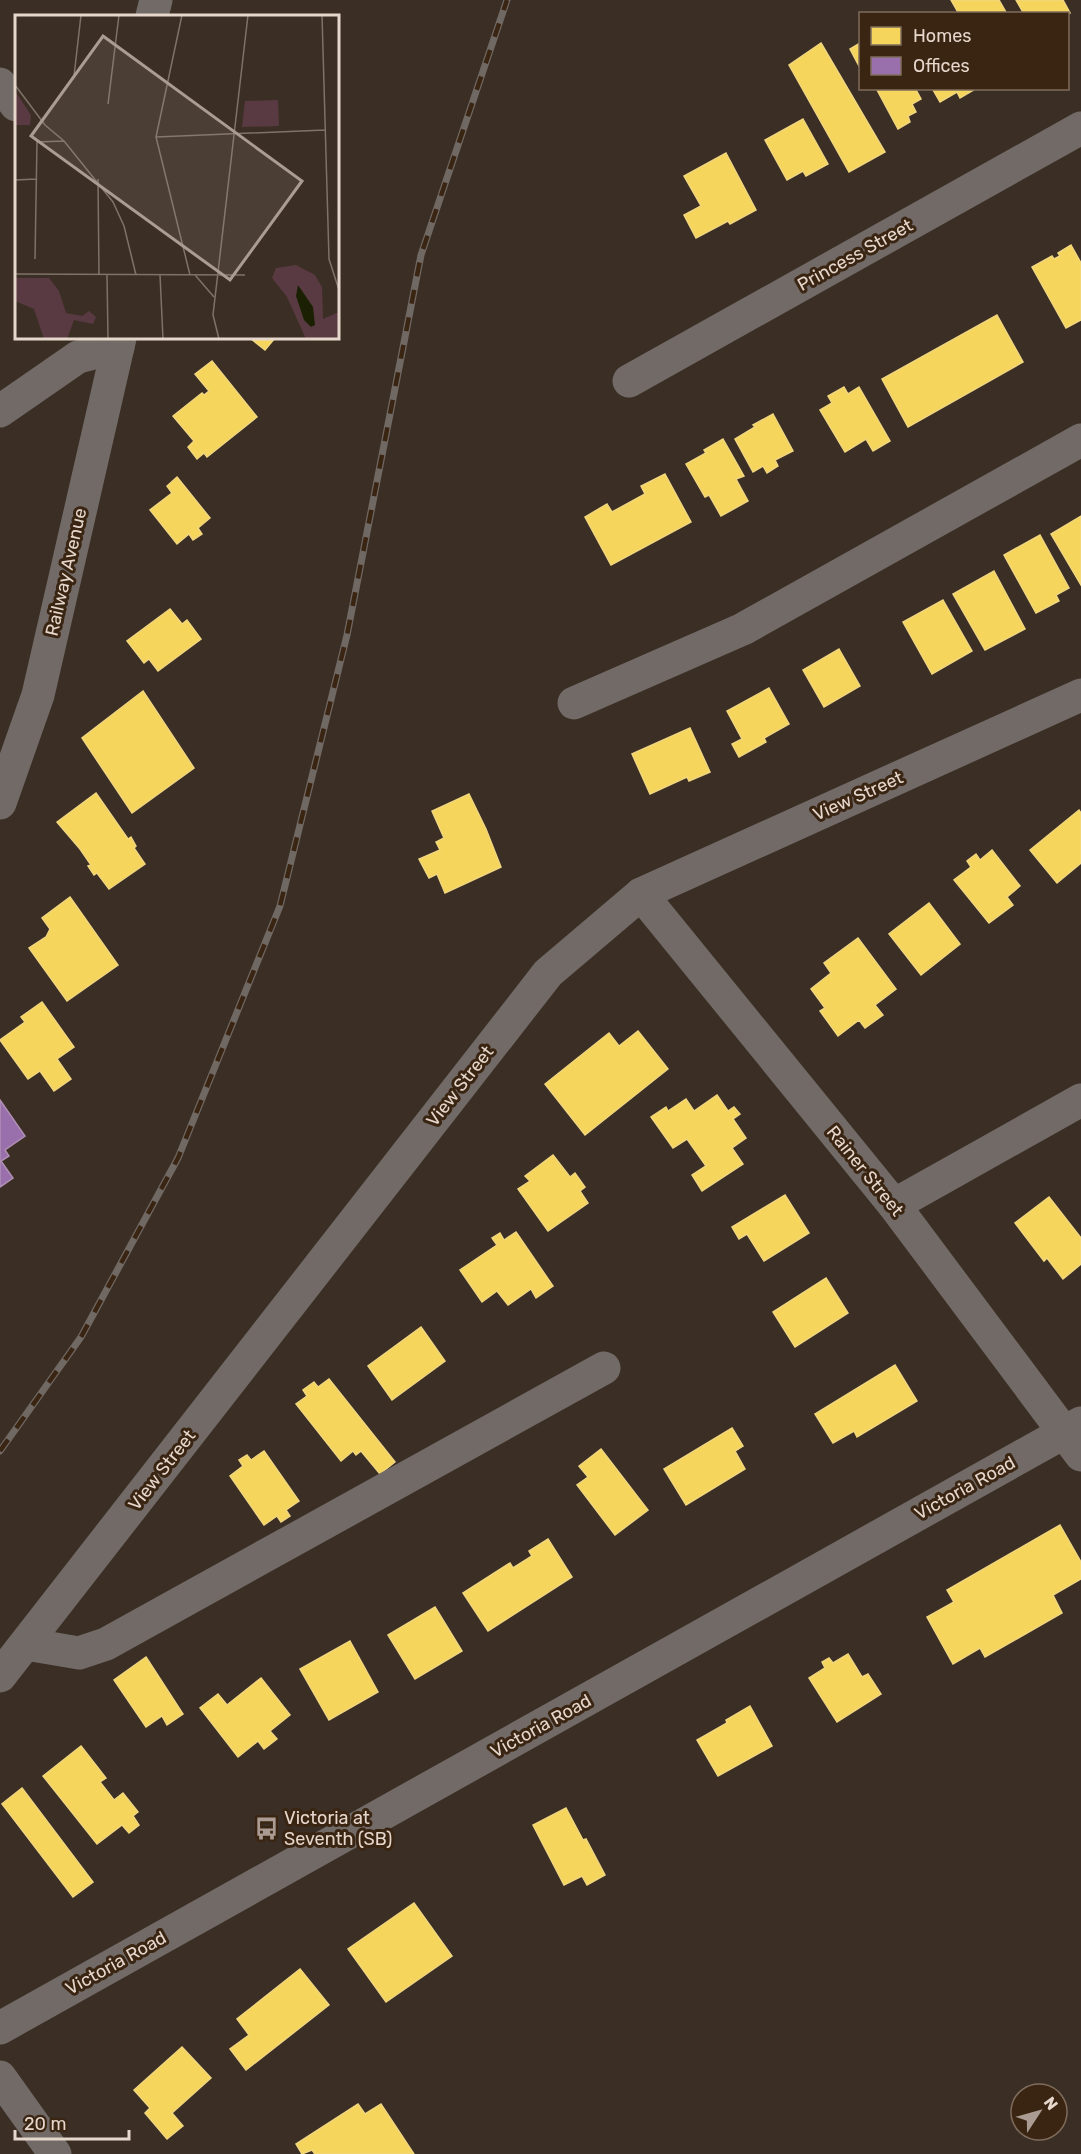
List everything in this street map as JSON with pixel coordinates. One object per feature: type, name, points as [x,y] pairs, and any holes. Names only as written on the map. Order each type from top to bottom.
[{"type":"street","points":[[152,15],[156,0]]},
{"type":"street","points":[[0,84],[15,104]]},
{"type":"street","name":"Princess Street","points":[[629,381],[1081,128]]},
{"type":"street","points":[[0,411],[78,357],[119,342]]},
{"type":"street","name":"Railway Avenue","points":[[0,803],[38,695],[119,342]]},
{"type":"street","points":[[574,703],[743,629],[1081,440]]},
{"type":"street","points":[[0,724],[38,695]]},
{"type":"street","name":"View Street","points":[[0,1676],[548,973],[641,894],[1081,696]]},
{"type":"street","name":"Rainer Street","points":[[641,894],[894,1205],[1075,1437]]},
{"type":"street","points":[[894,1205],[1081,1100]]},
{"type":"street","points":[[26,1644],[79,1653],[106,1644],[604,1368]]},
{"type":"street","name":"Victoria Road","points":[[0,2028],[1075,1437]]},
{"type":"street","points":[[0,2077],[55,2154]]},
{"type":"building: Homes","points":[[951,0],[999,0],[1006,12],[958,12]]},
{"type":"building: Homes","points":[[1016,0],[1063,0],[1070,13],[1069,12],[1023,12]]},
{"type":"building: Homes","points":[[821,43],[885,152],[849,172],[789,65]]},
{"type":"building: Homes","points":[[859,44],[859,66],[850,49]]},
{"type":"building: Homes","points":[[877,90],[916,90],[921,99],[912,104],[916,112],[908,116],[910,122],[898,129]]},
{"type":"building: Homes","points":[[933,90],[974,90],[960,98],[957,92],[940,102]]},
{"type":"building: Homes","points":[[803,119],[828,164],[806,176],[803,171],[787,180],[765,140]]},
{"type":"building: Homes","points":[[726,153],[756,210],[730,224],[728,221],[696,238],[684,215],[701,206],[684,176]]},
{"type":"building: Homes","points":[[1071,245],[1081,263],[1081,320],[1066,328],[1032,267],[1052,256],[1054,259],[1060,256],[1058,253]]},
{"type":"building: Homes","points":[[997,315],[1023,362],[908,427],[882,379]]},
{"type":"building: Homes","points":[[251,339],[274,339],[265,350]]},
{"type":"building: Homes","points":[[212,361],[257,417],[207,457],[204,453],[197,459],[188,447],[194,441],[173,416],[202,393],[204,395],[209,391],[195,374]]},
{"type":"building: Homes","points":[[844,387],[848,394],[859,387],[890,441],[873,451],[866,439],[845,452],[820,410],[832,403],[828,396]]},
{"type":"building: Homes","points":[[773,414],[793,451],[775,460],[778,466],[767,473],[763,466],[753,472],[735,439],[755,427],[753,425]]},
{"type":"building: Homes","points":[[723,439],[744,476],[736,479],[748,501],[721,516],[709,495],[705,497],[686,464],[706,453],[704,450]]},
{"type":"building: Homes","points":[[665,474],[691,522],[611,565],[585,517],[607,504],[612,512],[645,494],[641,486]]},
{"type":"building: Homes","points":[[177,477],[210,518],[198,528],[202,534],[193,540],[189,534],[177,544],[150,510],[172,493],[167,486]]},
{"type":"building: Homes","points":[[1081,516],[1081,585],[1051,534]]},
{"type":"building: Homes","points":[[1040,535],[1069,588],[1056,595],[1059,601],[1036,613],[1004,555]]},
{"type":"building: Homes","points":[[994,571],[1025,629],[985,650],[953,594]]},
{"type":"building: Homes","points":[[943,600],[972,651],[932,674],[903,622]]},
{"type":"building: Homes","points":[[170,609],[182,624],[187,620],[201,639],[158,671],[149,659],[144,663],[127,641]]},
{"type":"building: Homes","points":[[839,649],[860,686],[824,707],[803,670]]},
{"type":"building: Homes","points":[[769,688],[789,724],[764,738],[766,742],[739,757],[732,744],[742,739],[727,711]]},
{"type":"building: Homes","points":[[143,691],[194,768],[132,813],[82,738]]},
{"type":"building: Homes","points":[[690,728],[710,772],[689,781],[687,777],[650,794],[632,754]]},
{"type":"building: Homes","points":[[96,793],[128,839],[131,837],[136,846],[134,848],[145,864],[109,889],[97,873],[94,875],[88,866],[91,865],[80,849],[57,822]]},
{"type":"building: Homes","points":[[469,794],[501,867],[445,893],[437,874],[429,878],[419,859],[440,850],[436,842],[444,838],[432,811]]},
{"type":"building: Homes","points":[[1079,810],[1081,813],[1081,863],[1057,883],[1030,850]]},
{"type":"building: Homes","points":[[992,850],[1020,886],[1007,897],[1013,905],[989,923],[954,880],[971,867],[967,861],[976,854],[980,860]]},
{"type":"building: Homes","points":[[70,897],[118,965],[67,1001],[29,948],[46,937],[50,929],[42,918]]},
{"type":"building: Homes","points":[[929,903],[960,944],[921,975],[889,934]]},
{"type":"building: Homes","points":[[858,938],[896,989],[875,1005],[883,1015],[865,1028],[859,1020],[838,1036],[820,1011],[825,1008],[811,989],[831,973],[824,963]]},
{"type":"building: Homes","points":[[42,1002],[74,1047],[57,1059],[71,1079],[54,1091],[40,1071],[28,1079],[0,1040],[25,1022],[21,1017]]},
{"type":"building: Homes","points":[[638,1031],[668,1069],[585,1135],[545,1084],[609,1033],[619,1046]]},
{"type":"building: Homes","points":[[717,1095],[728,1111],[734,1107],[740,1114],[733,1119],[746,1138],[732,1148],[743,1164],[702,1191],[692,1175],[706,1166],[687,1139],[673,1148],[651,1117],[666,1107],[668,1111],[686,1099],[694,1111]]},
{"type":"building: Homes","points":[[553,1155],[570,1177],[575,1173],[585,1187],[580,1191],[588,1203],[548,1231],[518,1189],[530,1181],[525,1176]]},
{"type":"building: Homes","points":[[785,1195],[809,1233],[764,1261],[747,1234],[739,1239],[732,1227]]},
{"type":"building: Homes","points":[[1049,1197],[1081,1238],[1081,1264],[1063,1279],[1047,1258],[1044,1261],[1015,1223]]},
{"type":"building: Homes","points":[[516,1232],[553,1286],[536,1298],[531,1289],[508,1305],[497,1291],[482,1302],[460,1270],[497,1245],[492,1238],[500,1233],[504,1240]]},
{"type":"building: Homes","points":[[826,1278],[848,1313],[795,1347],[773,1312]]},
{"type":"building: Homes","points":[[421,1327],[445,1361],[392,1400],[368,1366]]},
{"type":"building: Homes","points":[[895,1365],[917,1401],[857,1437],[854,1431],[833,1443],[815,1414]]},
{"type":"building: Homes","points":[[329,1379],[395,1462],[380,1474],[361,1451],[356,1455],[353,1451],[341,1461],[296,1404],[307,1396],[303,1390],[314,1382],[318,1387]]},
{"type":"building: Homes","points":[[732,1428],[743,1446],[735,1451],[745,1469],[686,1505],[664,1469]]},
{"type":"building: Homes","points":[[601,1449],[648,1510],[615,1535],[577,1485],[588,1477],[579,1466]]},
{"type":"building: Homes","points":[[264,1451],[299,1501],[286,1510],[290,1516],[281,1522],[277,1516],[264,1525],[230,1476],[243,1466],[239,1460],[247,1455],[251,1460]]},
{"type":"building: Homes","points":[[1060,1525],[1081,1562],[1081,1579],[1053,1595],[1062,1613],[985,1657],[980,1648],[953,1664],[927,1617],[954,1602],[947,1590]]},
{"type":"building: Homes","points":[[548,1539],[572,1577],[488,1631],[463,1593],[510,1563],[513,1568],[532,1556],[529,1551]]},
{"type":"building: Homes","points":[[435,1607],[462,1651],[415,1679],[388,1635]]},
{"type":"building: Homes","points":[[350,1641],[378,1692],[329,1720],[300,1669]]},
{"type":"building: Homes","points":[[848,1654],[862,1677],[868,1674],[881,1694],[837,1722],[809,1678],[825,1668],[822,1662],[829,1658],[833,1663]]},
{"type":"building: Homes","points":[[146,1657],[183,1714],[167,1725],[162,1716],[146,1727],[114,1680]]},
{"type":"building: Homes","points":[[261,1678],[290,1715],[270,1731],[277,1739],[264,1749],[258,1741],[238,1757],[200,1708],[218,1694],[227,1705]]},
{"type":"building: Homes","points":[[750,1706],[772,1746],[718,1776],[697,1740],[727,1723],[726,1720]]},
{"type":"building: Homes","points":[[81,1746],[106,1778],[100,1782],[114,1800],[123,1793],[138,1812],[133,1816],[139,1825],[129,1833],[122,1825],[97,1844],[43,1776]]},
{"type":"building: Homes","points":[[22,1788],[93,1882],[73,1897],[2,1804]]},
{"type":"building: Homes","points":[[566,1808],[605,1875],[587,1885],[582,1876],[564,1885],[533,1825]]},
{"type":"building: Homes","points":[[414,1903],[452,1956],[386,2002],[348,1949]]},
{"type":"building: Homes","points":[[300,1969],[329,2005],[246,2070],[230,2049],[249,2035],[237,2019]]},
{"type":"building: Homes","points":[[182,2047],[211,2078],[172,2113],[183,2126],[167,2139],[145,2113],[150,2108],[134,2090]]},
{"type":"building: Homes","points":[[358,2104],[365,2114],[381,2104],[414,2154],[315,2154],[312,2150],[302,2154],[296,2144]]},
{"type":"building: Offices","points":[[0,1100],[25,1136],[5,1150],[9,1156],[1,1161],[13,1178],[0,1187]]},
{"type":"railway","points":[[0,1451],[81,1337],[178,1158],[280,906],[347,635],[421,255],[507,0]]},
{"type":"place","name":"Victoria at Seventh (SB)","points":[[266,1828]]}]
